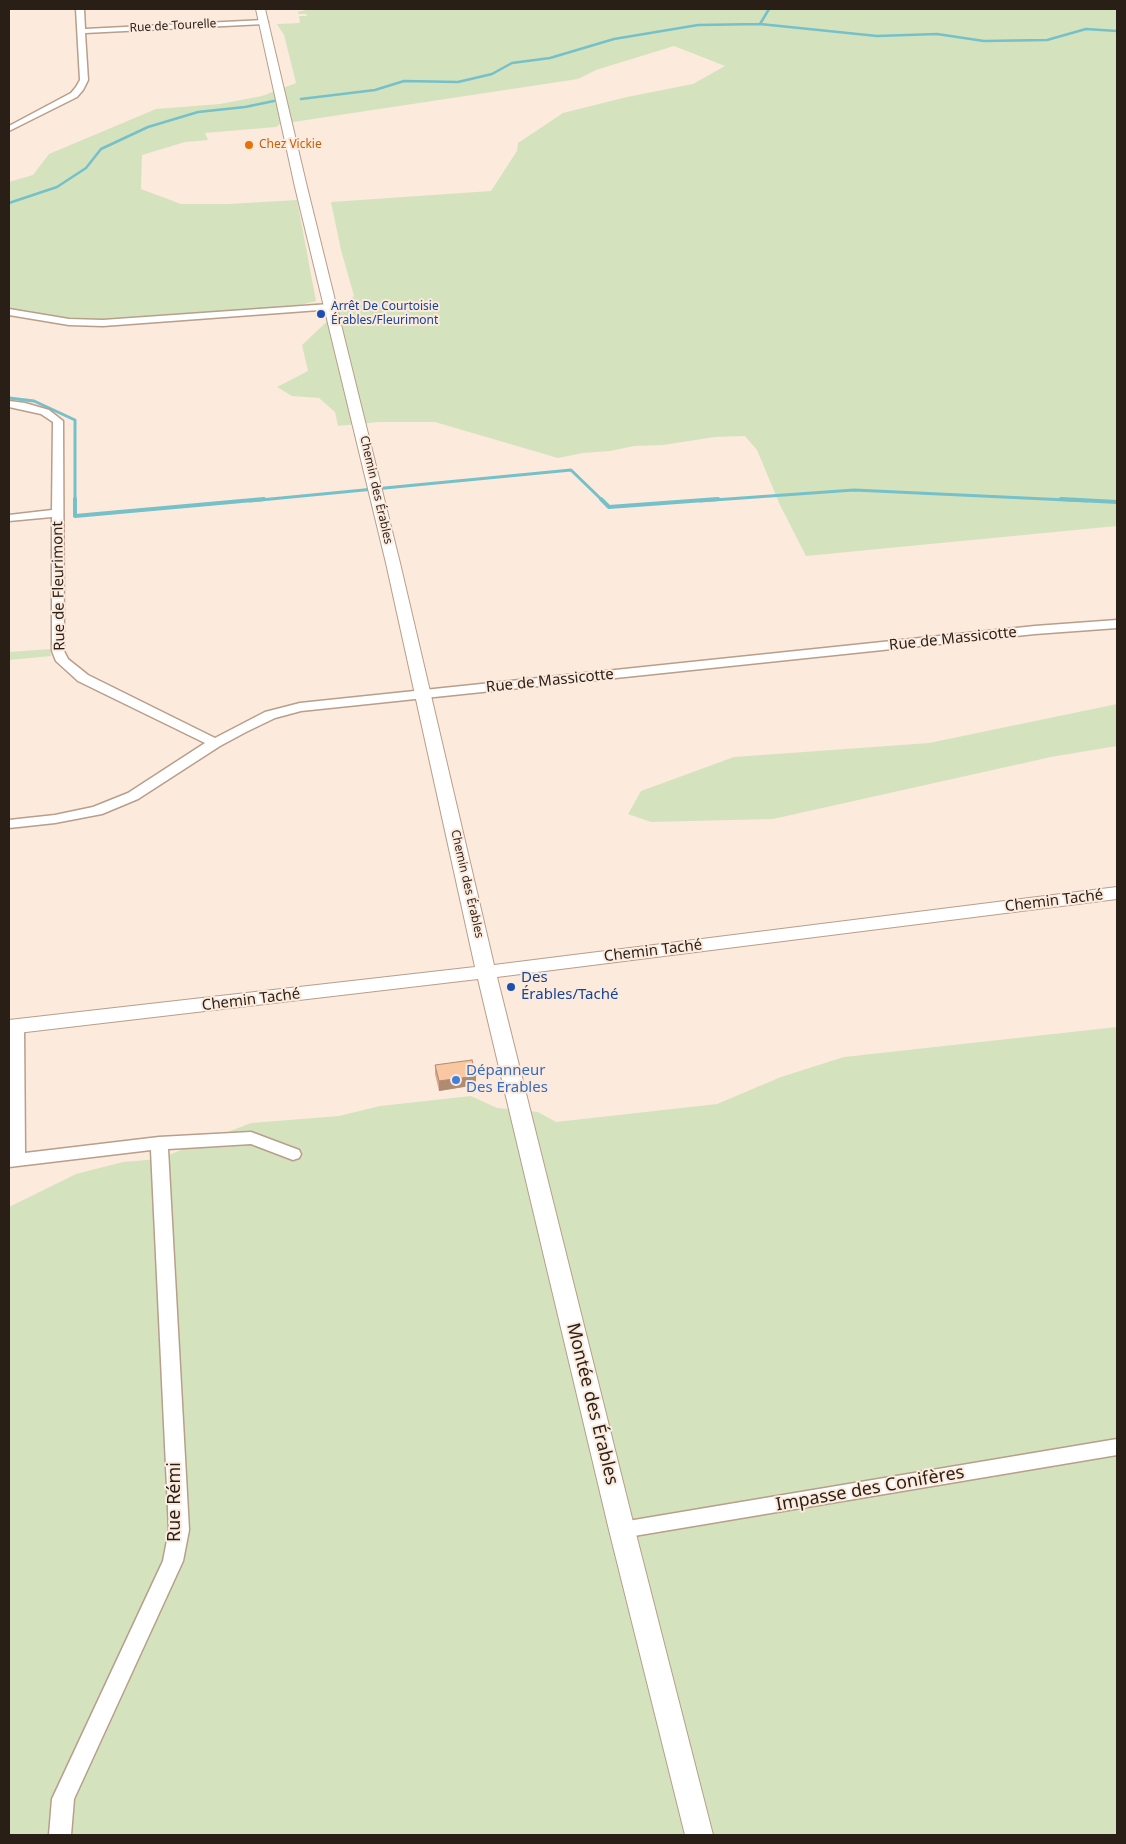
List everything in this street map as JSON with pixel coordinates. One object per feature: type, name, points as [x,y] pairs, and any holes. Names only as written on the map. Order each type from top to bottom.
[{"type":"street","points":[[9,129],[74,95],[80,88],[84,80],[80,9]]},
{"type":"street","name":"Rue de Tourelle","points":[[82,29],[199,23],[262,16]]},
{"type":"street","name":"Chemin des Érables","points":[[262,16],[301,187],[359,417],[424,694],[486,972]]},
{"type":"street","points":[[9,312],[69,322],[103,323],[330,307]]},
{"type":"street","name":"Rue de Fleurimont","points":[[9,404],[25,406],[45,412],[58,421],[58,651],[62,661],[83,678],[215,743]]},
{"type":"street","points":[[9,518],[58,513]]},
{"type":"street","name":"Rue de Massicotte","points":[[9,824],[56,819],[97,811],[133,796],[215,743],[270,715],[300,707],[1035,630],[1117,624]]},
{"type":"street","name":"Chemin Taché","points":[[12,1027],[486,972],[1117,893]]},
{"type":"street","name":"Montée des Érables","points":[[486,972],[622,1530],[699,1835]]},
{"type":"street","points":[[12,1027],[13,1161],[159,1143],[251,1138],[293,1154]]},
{"type":"street","name":"Rue Rémi","points":[[60,1835],[63,1799],[174,1561],[179,1530],[159,1143]]},
{"type":"street","name":"Impasse des Conifères","points":[[622,1530],[1117,1447]]},
{"type":"green space","points":[[309,9],[1117,9],[1117,526],[806,556],[780,505],[757,450],[745,436],[715,437],[663,445],[634,446],[558,458],[435,422],[378,422],[338,426],[335,412],[319,398],[292,396],[277,387],[308,371],[302,345],[354,296],[341,250],[331,202],[491,191],[517,151],[518,143],[563,113],[627,97],[693,84],[725,66],[674,46],[596,70],[578,79],[280,124],[276,127],[205,133],[208,140],[185,142],[142,155],[141,189],[181,204],[228,204],[297,200],[316,301],[300,305],[119,319],[80,320],[9,310],[9,182],[33,175],[49,154],[156,109],[220,104],[262,96],[296,83],[284,35],[277,24],[300,23],[299,16],[307,16],[306,14],[298,14],[298,12]]},
{"type":"green space","points":[[50,649],[51,656],[9,660],[9,652]]},
{"type":"green space","points":[[1117,704],[1117,746],[1051,757],[773,819],[651,822],[628,814],[641,791],[734,757],[929,743]]},
{"type":"green space","points":[[1117,1027],[1117,1835],[9,1835],[9,1207],[76,1174],[123,1162],[158,1159],[251,1123],[339,1116],[380,1106],[471,1096],[497,1108],[538,1112],[556,1122],[717,1104],[781,1077],[844,1057]]},
{"type":"building","points":[[472,1060],[476,1076],[439,1081],[435,1065]]},
{"type":"waterway","points":[[760,24],[769,9]]},
{"type":"waterway","points":[[301,99],[375,90],[404,81],[458,82],[492,74],[512,63],[550,58],[614,39],[698,25],[760,24]]},
{"type":"waterway","points":[[760,24],[877,36],[937,34],[984,41],[1047,40],[1086,29],[1117,31]]},
{"type":"waterway","points":[[9,203],[57,187],[86,168],[101,149],[148,127],[198,112],[245,107],[274,101]]},
{"type":"waterway","points":[[9,398],[34,401],[75,420],[75,516],[264,499]]},
{"type":"waterway","points":[[250,501],[571,470],[603,501]]},
{"type":"waterway","points":[[700,501],[854,490],[1088,501]]},
{"type":"waterway","points":[[603,501],[609,507],[718,499]]},
{"type":"waterway","points":[[1061,499],[1117,502]]},
{"type":"place","name":"Chez Vickie","points":[[249,145]]},
{"type":"place","name":"Arrêt De Courtoisie Érables/Fleurimont","points":[[321,314]]},
{"type":"place","name":"Des Érables/Taché","points":[[511,987]]},
{"type":"place","name":"Dépanneur Des Erables","points":[[456,1080]]}]
